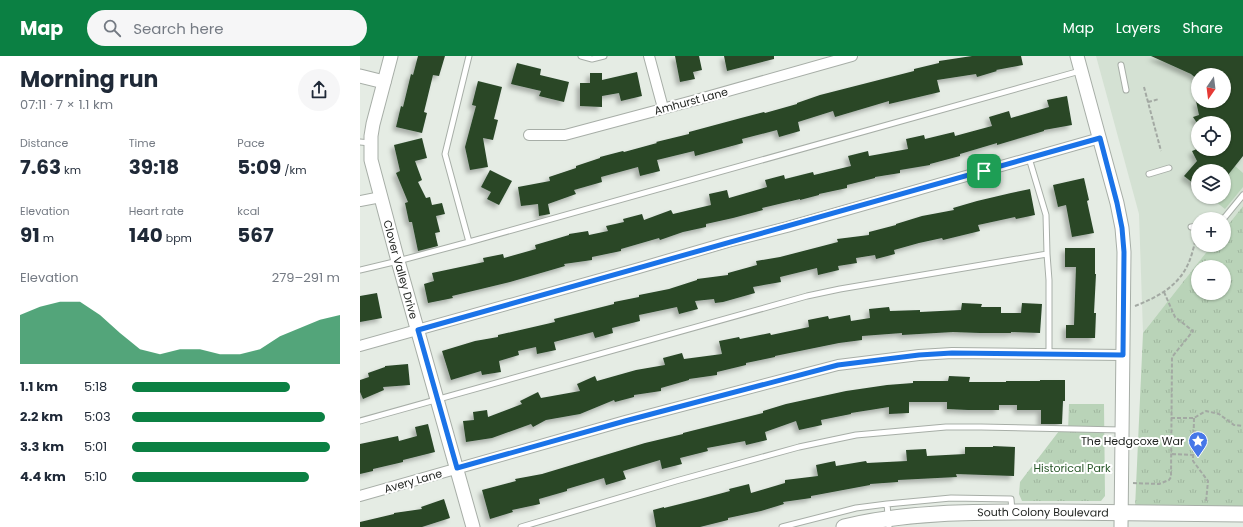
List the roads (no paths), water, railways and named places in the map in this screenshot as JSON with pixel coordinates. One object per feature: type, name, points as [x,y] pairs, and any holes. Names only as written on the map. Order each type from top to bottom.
[{"type":"main road","name":"South Colony Boulevard","points":[[844,527],[888,516],[933,513],[1012,512],[1121,520],[1243,514]]},
{"type":"street","name":"Clover Valley Drive","points":[[391,56],[373,124],[365,142],[473,527]]},
{"type":"street","points":[[649,56],[663,108]]},
{"type":"street","name":"Amhurst Lane","points":[[529,135],[565,135],[852,56]]},
{"type":"street","points":[[1077,56],[1116,197],[1122,228],[1124,252],[1121,520]]},
{"type":"street","points":[[360,76],[384,82]]},
{"type":"street","points":[[360,346],[1100,138]]},
{"type":"street","points":[[360,201],[381,197]]},
{"type":"street","name":"Avery Lane","points":[[360,496],[632,419],[838,365],[919,355],[952,353],[1123,355]]},
{"type":"lane","points":[[469,56],[445,154],[469,242]]},
{"type":"lane","points":[[581,56],[592,59],[604,56]]},
{"type":"lane","points":[[1121,65],[1126,90]]},
{"type":"lane","points":[[360,270],[469,242],[1081,71]]},
{"type":"lane","points":[[1029,158],[1046,216],[1049,280],[1049,354]]},
{"type":"lane","points":[[1149,174],[1169,168]]},
{"type":"lane","points":[[1229,212],[1243,195]]},
{"type":"lane","points":[[360,421],[807,296],[840,289],[1047,254]]},
{"type":"lane","points":[[520,527],[676,481],[799,448],[856,435],[946,427],[1122,430]]},
{"type":"lane","points":[[782,527],[856,508],[888,516]]},
{"type":"place","name":"The Hedgcoxe War","points":[[1198,458]]},
{"type":"park label","name":"Historical Park","points":[[1072,468]]}]
